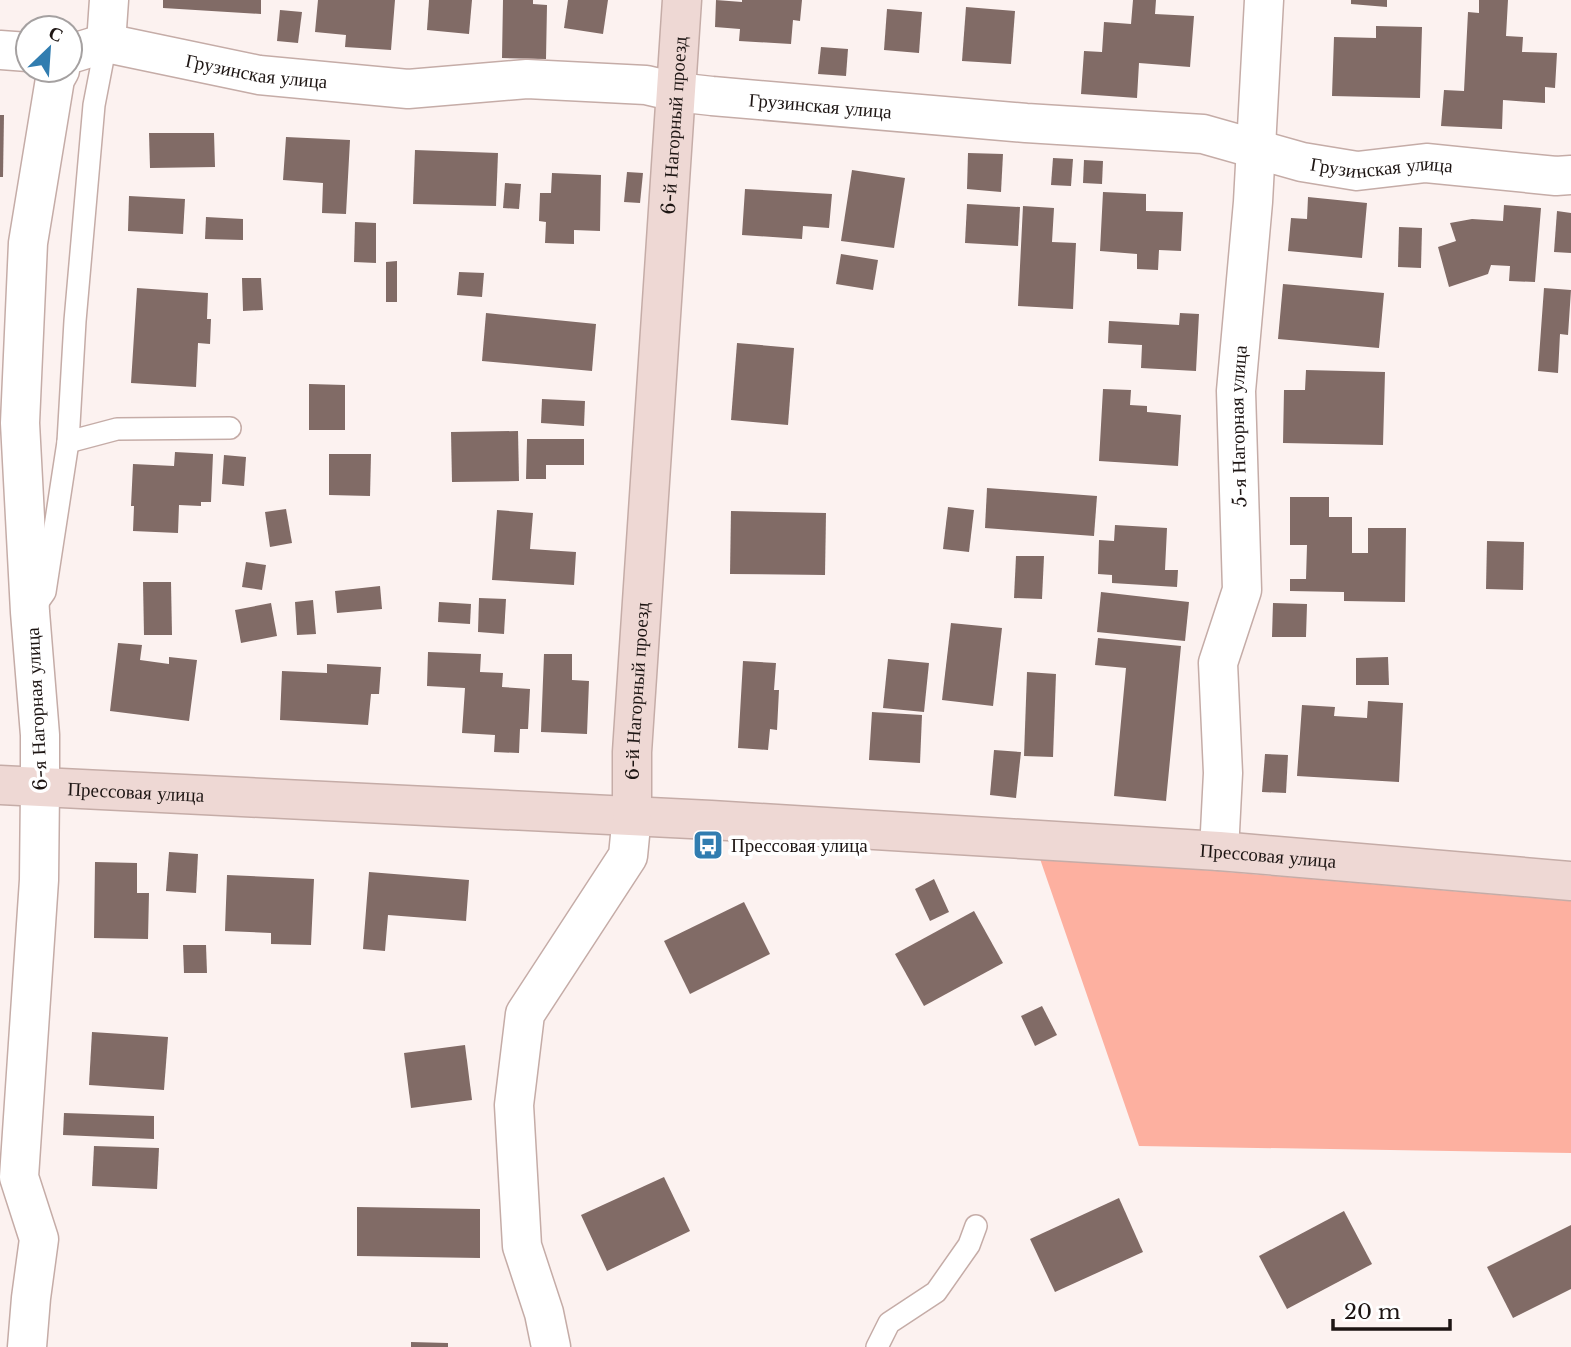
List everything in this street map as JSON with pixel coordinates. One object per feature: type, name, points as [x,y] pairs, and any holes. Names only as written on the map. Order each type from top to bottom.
[{"type":"street","points":[[106,43],[109,0]]},
{"type":"street","name":"6-й Нагорный проезд","points":[[551,1347],[544,1313],[522,1246],[514,1105],[525,1014],[628,856],[632,815],[632,752],[682,0]]},
{"type":"street","name":"5-я Нагорная улица","points":[[1219,851],[1223,773],[1217,663],[1242,590],[1236,391],[1253,202],[1264,0]]},
{"type":"street","name":"Грузинская улица","points":[[84,50],[106,43],[259,75],[408,89],[527,79],[646,85],[676,92],[1203,134],[1302,162],[1357,171],[1426,163],[1556,176],[1571,175]]},
{"type":"street","name":"6-я Нагорная улица","points":[[27,1347],[39,1239],[19,1177],[39,880],[40,735],[30,612],[20,423],[28,243],[54,84]]},
{"type":"street","name":"Прессовая улица","points":[[0,785],[632,815],[1219,851],[1571,881]]},
{"type":"lane","points":[[30,612],[46,592],[68,442],[75,321],[94,106],[106,43]]},
{"type":"lane","points":[[68,442],[117,429],[230,428]]},
{"type":"lane","points":[[877,1347],[889,1323],[936,1292],[969,1245],[976,1226]]},
{"type":"shaded area","points":[[1039,856],[1571,901],[1571,1153],[1139,1146]]},
{"type":"building","points":[[163,0],[261,0],[261,14],[163,8]]},
{"type":"building","points":[[318,0],[395,0],[391,50],[345,47],[346,35],[315,32]]},
{"type":"building","points":[[429,0],[472,0],[469,34],[427,30]]},
{"type":"building","points":[[503,0],[533,0],[533,4],[547,5],[546,59],[502,58]]},
{"type":"building","points":[[568,0],[608,0],[603,34],[564,28]]},
{"type":"building","points":[[716,0],[802,0],[800,21],[793,20],[791,44],[739,41],[740,29],[715,27]]},
{"type":"building","points":[[1133,0],[1156,0],[1155,14],[1194,16],[1190,67],[1139,63],[1137,98],[1081,94],[1084,51],[1102,52],[1104,22],[1131,24]]},
{"type":"building","points":[[1351,0],[1387,0],[1387,7],[1351,4]]},
{"type":"building","points":[[1479,0],[1508,0],[1506,36],[1523,37],[1522,52],[1557,53],[1555,88],[1545,87],[1545,103],[1503,100],[1502,129],[1441,126],[1444,90],[1464,91],[1468,12],[1479,13]]},
{"type":"building","points":[[966,7],[1015,11],[1011,64],[962,61]]},
{"type":"building","points":[[887,9],[922,12],[919,53],[884,50]]},
{"type":"building","points":[[280,10],[302,12],[298,43],[277,41]]},
{"type":"building","points":[[1376,26],[1422,27],[1420,98],[1332,96],[1334,37],[1376,38]]},
{"type":"building","points":[[821,47],[848,49],[846,76],[818,74]]},
{"type":"building","points":[[0,115],[4,115],[3,177],[0,177]]},
{"type":"building","points":[[149,133],[214,133],[215,167],[150,168]]},
{"type":"building","points":[[286,137],[350,140],[346,214],[322,213],[323,183],[283,180]]},
{"type":"building","points":[[415,150],[498,153],[496,206],[413,204]]},
{"type":"building","points":[[968,153],[1003,154],[1001,192],[967,189]]},
{"type":"building","points":[[1053,158],[1073,159],[1071,186],[1051,185]]},
{"type":"building","points":[[1084,160],[1103,161],[1102,184],[1083,183]]},
{"type":"building","points":[[852,170],[905,178],[894,248],[841,241]]},
{"type":"building","points":[[627,172],[643,173],[640,203],[624,202]]},
{"type":"building","points":[[552,173],[601,175],[600,231],[574,230],[574,244],[545,243],[546,222],[539,221],[540,193],[551,193]]},
{"type":"building","points":[[505,183],[521,184],[519,209],[503,208]]},
{"type":"building","points":[[745,189],[832,194],[829,228],[803,226],[802,239],[742,235]]},
{"type":"building","points":[[1103,192],[1146,194],[1146,211],[1183,212],[1181,251],[1159,250],[1158,270],[1137,269],[1137,254],[1100,251]]},
{"type":"building","points":[[129,196],[185,199],[183,234],[128,231]]},
{"type":"building","points":[[1308,197],[1367,203],[1362,258],[1288,251],[1291,218],[1307,219]]},
{"type":"building","points":[[967,204],[1020,207],[1018,246],[965,243]]},
{"type":"building","points":[[1504,205],[1541,208],[1535,282],[1509,281],[1510,266],[1491,265],[1488,274],[1449,287],[1438,247],[1456,241],[1450,223],[1472,219],[1503,221]]},
{"type":"building","points":[[1023,206],[1054,208],[1052,242],[1076,243],[1073,309],[1018,306]]},
{"type":"building","points":[[1557,211],[1571,213],[1571,253],[1554,252]]},
{"type":"building","points":[[206,217],[243,219],[243,240],[205,239]]},
{"type":"building","points":[[355,222],[376,223],[376,263],[354,262]]},
{"type":"building","points":[[1399,227],[1422,228],[1421,268],[1398,267]]},
{"type":"building","points":[[841,254],[878,260],[873,290],[836,284]]},
{"type":"building","points":[[397,261],[397,302],[386,302],[386,262]]},
{"type":"building","points":[[459,272],[484,273],[482,297],[457,295]]},
{"type":"building","points":[[242,278],[261,278],[263,310],[243,311]]},
{"type":"building","points":[[1283,284],[1384,293],[1379,348],[1278,339]]},
{"type":"building","points":[[137,288],[208,293],[210,344],[198,343],[196,387],[131,383]]},
{"type":"building","points":[[1544,288],[1571,290],[1568,335],[1560,334],[1558,373],[1538,371]]},
{"type":"building","points":[[486,313],[596,324],[592,371],[482,361]]},
{"type":"building","points":[[1180,313],[1199,314],[1196,371],[1141,368],[1142,345],[1108,343],[1109,321],[1179,325]]},
{"type":"building","points":[[737,343],[794,348],[788,425],[731,420]]},
{"type":"building","points":[[1306,370],[1385,372],[1383,445],[1283,443],[1284,390],[1305,390]]},
{"type":"building","points":[[309,384],[345,385],[345,430],[309,430]]},
{"type":"building","points":[[1103,389],[1131,390],[1130,405],[1147,406],[1147,412],[1181,415],[1178,466],[1099,461]]},
{"type":"building","points":[[542,399],[585,401],[584,426],[541,423]]},
{"type":"building","points":[[518,431],[519,481],[452,482],[451,432]]},
{"type":"building","points":[[527,439],[584,439],[584,465],[546,465],[546,479],[526,479]]},
{"type":"building","points":[[175,452],[213,454],[211,502],[201,502],[201,506],[179,505],[178,533],[133,531],[133,464],[174,466]]},
{"type":"building","points":[[329,454],[371,454],[370,496],[329,495]]},
{"type":"building","points":[[224,455],[246,457],[244,486],[222,484]]},
{"type":"building","points":[[987,488],[1097,496],[1094,536],[985,528]]},
{"type":"building","points":[[1290,497],[1329,497],[1329,517],[1352,517],[1352,553],[1368,553],[1368,528],[1406,528],[1405,602],[1344,601],[1344,592],[1290,591],[1290,579],[1306,579],[1307,545],[1290,545]]},
{"type":"building","points":[[948,507],[974,510],[969,552],[943,549]]},
{"type":"building","points":[[286,509],[292,543],[270,547],[265,512]]},
{"type":"building","points":[[497,510],[533,513],[530,549],[576,552],[574,585],[492,580]]},
{"type":"building","points":[[731,511],[826,513],[825,575],[730,574]]},
{"type":"building","points":[[1115,525],[1167,528],[1165,570],[1178,570],[1177,587],[1112,583],[1112,575],[1098,574],[1099,540],[1114,541]]},
{"type":"building","points":[[1487,541],[1524,542],[1523,590],[1486,589]]},
{"type":"building","points":[[1016,556],[1044,556],[1042,599],[1014,598]]},
{"type":"building","points":[[246,562],[266,565],[262,590],[242,587]]},
{"type":"building","points":[[143,582],[171,582],[172,635],[144,635]]},
{"type":"building","points":[[380,586],[382,609],[337,613],[335,591]]},
{"type":"building","points":[[1101,592],[1189,602],[1185,641],[1097,632]]},
{"type":"building","points":[[479,598],[506,599],[504,634],[478,632]]},
{"type":"building","points":[[313,600],[316,634],[297,635],[295,602]]},
{"type":"building","points":[[439,602],[471,604],[470,624],[438,622]]},
{"type":"building","points":[[271,603],[277,636],[241,643],[235,610]]},
{"type":"building","points":[[1273,603],[1307,604],[1306,637],[1272,637]]},
{"type":"building","points":[[951,623],[1002,628],[993,706],[942,700]]},
{"type":"building","points":[[1098,638],[1181,646],[1166,801],[1114,796],[1126,668],[1095,665]]},
{"type":"building","points":[[118,643],[142,645],[140,660],[169,664],[169,657],[197,660],[189,721],[110,711]]},
{"type":"building","points":[[428,652],[481,654],[480,672],[503,673],[502,687],[530,689],[528,729],[520,729],[519,753],[494,752],[495,735],[462,733],[465,688],[427,686]]},
{"type":"building","points":[[544,654],[572,654],[572,680],[589,681],[587,734],[541,732]]},
{"type":"building","points":[[1388,657],[1389,685],[1356,685],[1356,658]]},
{"type":"building","points":[[888,659],[929,663],[924,712],[883,708]]},
{"type":"building","points":[[743,661],[776,663],[774,690],[779,690],[777,730],[770,729],[768,750],[738,748]]},
{"type":"building","points":[[327,664],[381,667],[379,694],[371,694],[368,725],[280,720],[282,671],[327,673]]},
{"type":"building","points":[[1027,672],[1056,674],[1053,757],[1024,756]]},
{"type":"building","points":[[1368,701],[1403,703],[1399,782],[1297,776],[1302,705],[1335,707],[1334,716],[1367,718]]},
{"type":"building","points":[[872,712],[922,715],[920,763],[869,760]]},
{"type":"building","points":[[994,750],[1021,752],[1016,798],[990,795]]},
{"type":"building","points":[[1265,754],[1288,755],[1286,793],[1262,792]]},
{"type":"building","points":[[169,852],[198,854],[196,893],[166,891]]},
{"type":"building","points":[[95,862],[137,863],[137,893],[149,893],[148,939],[94,938]]},
{"type":"building","points":[[369,872],[469,880],[466,921],[388,915],[385,951],[363,949]]},
{"type":"building","points":[[227,875],[314,879],[311,945],[271,944],[271,933],[225,931]]},
{"type":"building","points":[[934,879],[949,912],[930,921],[915,889]]},
{"type":"building","points":[[744,902],[770,954],[690,994],[664,941]]},
{"type":"building","points":[[974,911],[1003,963],[924,1006],[895,954]]},
{"type":"building","points":[[183,945],[206,945],[207,973],[184,973]]},
{"type":"building","points":[[1042,1006],[1057,1035],[1035,1046],[1021,1016]]},
{"type":"building","points":[[92,1032],[168,1037],[164,1090],[89,1085]]},
{"type":"building","points":[[465,1045],[472,1100],[411,1108],[404,1053]]},
{"type":"building","points":[[64,1113],[154,1116],[154,1139],[63,1135]]},
{"type":"building","points":[[94,1146],[159,1148],[157,1189],[92,1186]]},
{"type":"building","points":[[664,1177],[690,1231],[607,1271],[581,1215]]},
{"type":"building","points":[[1119,1198],[1143,1252],[1055,1292],[1030,1239]]},
{"type":"building","points":[[357,1207],[480,1209],[480,1258],[357,1256]]},
{"type":"building","points":[[1344,1211],[1372,1264],[1287,1309],[1259,1256]]},
{"type":"building","points":[[1571,1225],[1571,1289],[1513,1318],[1487,1267]]},
{"type":"building","points":[[411,1342],[448,1343],[448,1347],[411,1347]]},
{"type":"place","name":"Прессовая улица","points":[[708,845]]}]
